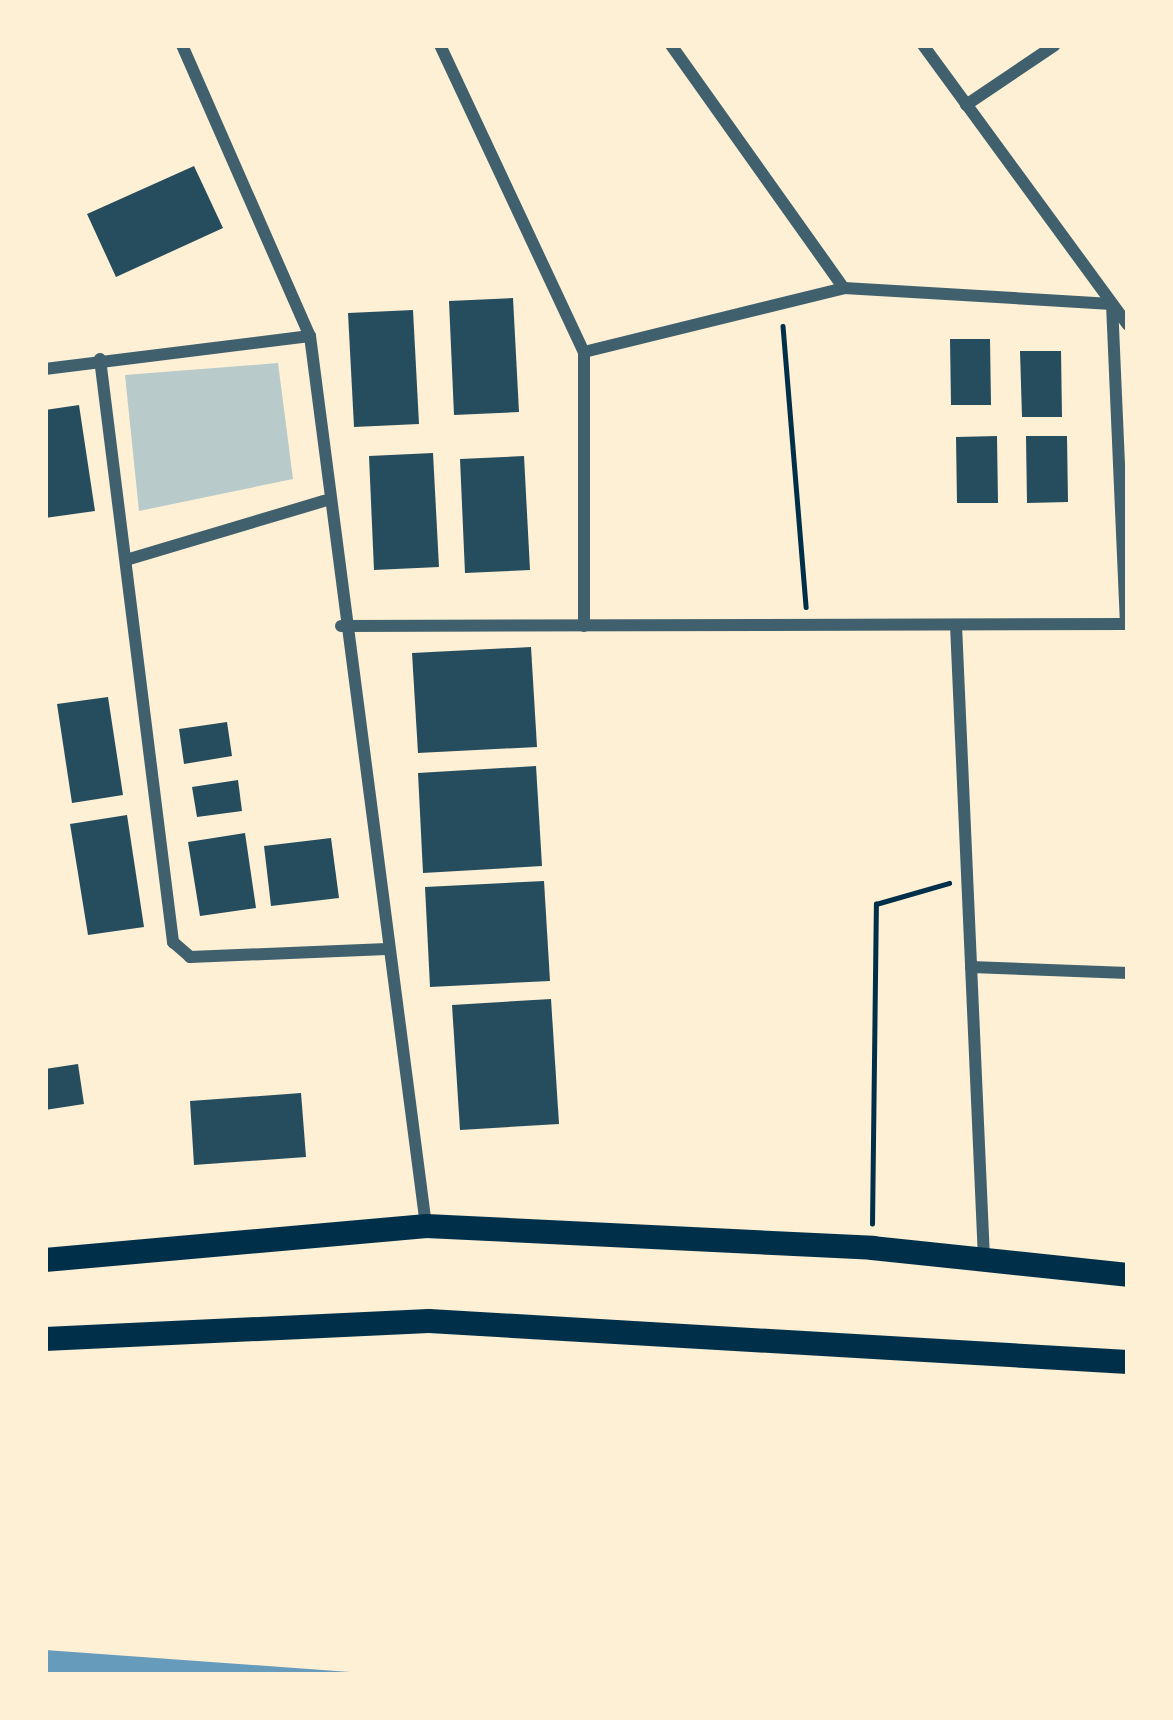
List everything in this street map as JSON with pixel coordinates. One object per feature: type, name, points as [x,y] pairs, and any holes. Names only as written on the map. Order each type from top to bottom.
[{"type":"main road","points":[[45,1260],[426,1226],[872,1248],[1128,1275]]},
{"type":"main road","points":[[45,1340],[429,1321],[1128,1363]]},
{"type":"street","points":[[182,45],[310,336],[324,501],[426,1226]]},
{"type":"street","points":[[440,45],[584,352],[584,626]]},
{"type":"street","points":[[671,45],[844,288]]},
{"type":"street","points":[[922,45],[1128,325]]},
{"type":"street","points":[[966,105],[1055,45]]},
{"type":"street","points":[[584,352],[844,288],[1112,304]]},
{"type":"street","points":[[341,626],[1127,624],[1112,304]]},
{"type":"street","points":[[45,369],[310,336]]},
{"type":"street","points":[[100,359],[173,942],[190,957],[386,950]]},
{"type":"street","points":[[126,560],[324,501]]},
{"type":"street","points":[[956,625],[984,1259]]},
{"type":"street","points":[[971,967],[1128,973]]},
{"type":"path","points":[[781,304],[807,625]]},
{"type":"path","points":[[872,1248],[875,904],[967,878]]},
{"type":"shaded area","points":[[278,363],[293,479],[139,511],[125,375]]},
{"type":"water","points":[[45,1650],[391,1675],[45,1675]]},
{"type":"building","points":[[194,166],[223,228],[116,277],[87,214]]},
{"type":"building","points":[[513,298],[519,412],[454,415],[449,301]]},
{"type":"building","points":[[413,310],[419,424],[354,427],[348,313]]},
{"type":"building","points":[[950,339],[990,339],[991,405],[951,405]]},
{"type":"building","points":[[1020,351],[1061,351],[1062,417],[1022,417]]},
{"type":"building","points":[[79,405],[95,511],[45,518],[45,410]]},
{"type":"building","points":[[997,436],[998,503],[957,503],[956,437]]},
{"type":"building","points":[[1026,436],[1067,436],[1068,502],[1027,503]]},
{"type":"building","points":[[433,453],[439,567],[374,570],[369,456]]},
{"type":"building","points":[[524,456],[530,570],[465,573],[460,459]]},
{"type":"building","points":[[531,647],[537,747],[418,753],[412,653]]},
{"type":"building","points":[[108,697],[123,795],[72,803],[57,704]]},
{"type":"building","points":[[227,722],[232,756],[184,764],[179,729]]},
{"type":"building","points":[[536,766],[542,866],[423,873],[418,773]]},
{"type":"building","points":[[238,780],[242,811],[197,817],[192,787]]},
{"type":"building","points":[[127,815],[144,927],[88,935],[70,824]]},
{"type":"building","points":[[245,833],[256,908],[200,916],[188,842]]},
{"type":"building","points":[[331,838],[339,898],[271,906],[264,846]]},
{"type":"building","points":[[544,881],[550,981],[430,987],[425,887]]},
{"type":"building","points":[[551,999],[559,1124],[460,1130],[452,1005]]},
{"type":"building","points":[[78,1064],[84,1104],[45,1110],[45,1069]]},
{"type":"building","points":[[301,1093],[306,1157],[194,1165],[190,1101]]}]
